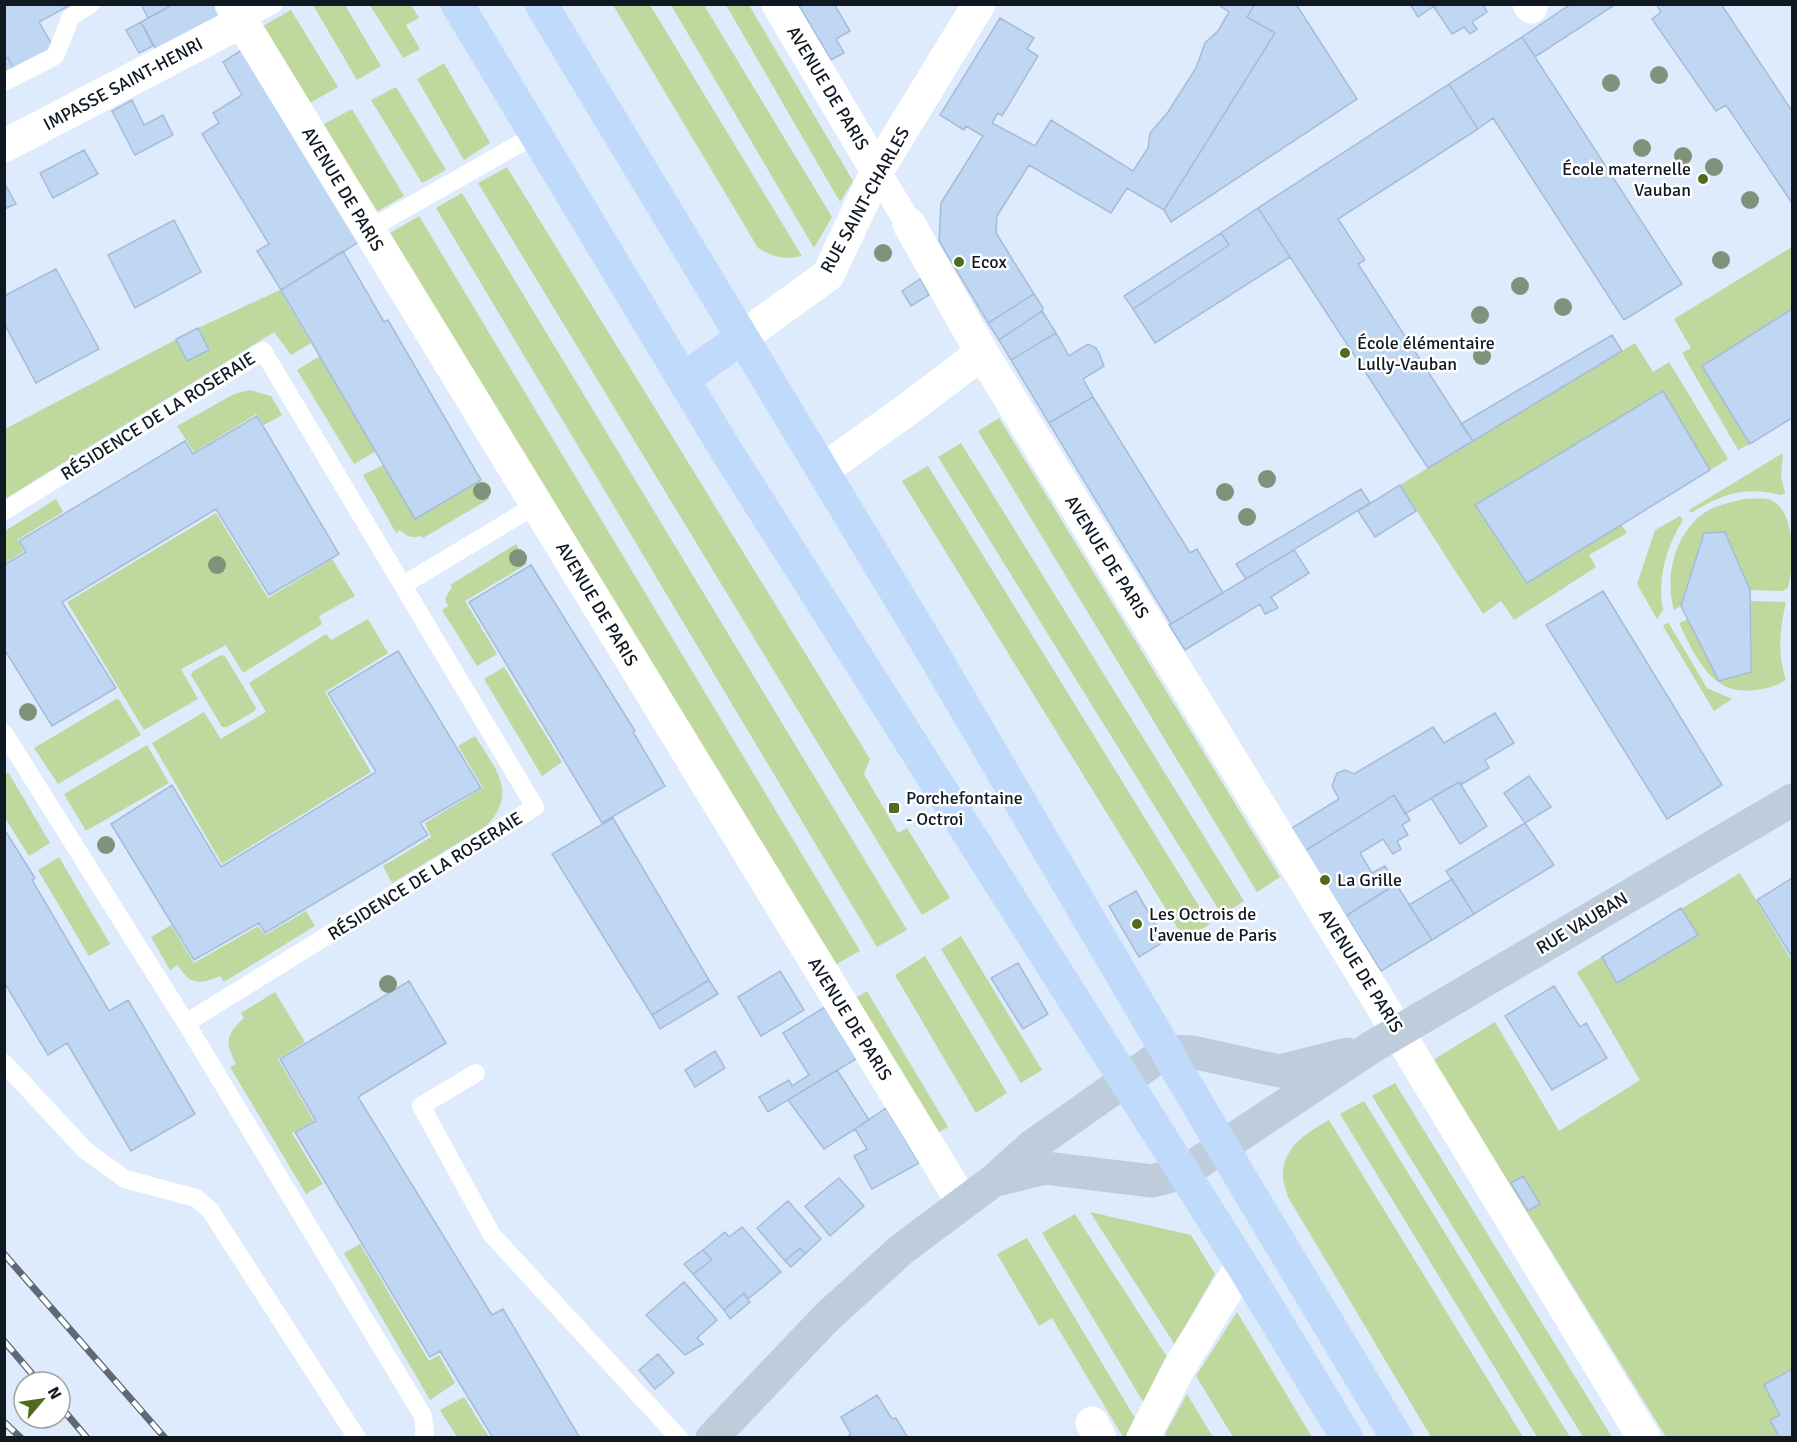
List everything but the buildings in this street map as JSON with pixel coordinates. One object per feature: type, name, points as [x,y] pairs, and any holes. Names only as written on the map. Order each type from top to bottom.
[{"type":"main road","points":[[457,4],[727,452],[1242,1265],[1347,1437]]},
{"type":"main road","points":[[541,4],[1002,768],[1223,1146],[1397,1437]]},
{"type":"main road","points":[[684,379],[741,338]]},
{"type":"main road","name":"RUE VAUBAN","points":[[993,1181],[1045,1168],[1152,1181],[1182,1173],[1385,1040],[1792,800]]},
{"type":"main road","name":"RUE VAUBAN","points":[[1167,1051],[1192,1052],[1280,1071],[1385,1040]]},
{"type":"main road","points":[[712,1437],[826,1317],[902,1250],[993,1181],[1032,1146],[1167,1051]]},
{"type":"street","name":"AVENUE DE PARIS","points":[[778,4],[877,171]]},
{"type":"street","name":"RUE SAINT-CHARLES","points":[[741,338],[828,275],[877,171],[979,4]]},
{"type":"street","name":"IMPASSE SAINT-HENRI","points":[[4,146],[236,13]]},
{"type":"street","name":"AVENUE DE PARIS","points":[[236,13],[963,1203]]},
{"type":"street","points":[[877,171],[909,224]]},
{"type":"street","name":"AVENUE DE PARIS","points":[[909,224],[982,353],[1385,1040],[1644,1437]]},
{"type":"street","points":[[823,470],[982,353]]},
{"type":"street","points":[[1143,1437],[1179,1368],[1242,1265]]},
{"type":"lane","points":[[4,82],[55,56],[71,17],[91,4]]},
{"type":"lane","points":[[236,13],[274,4]]},
{"type":"lane","points":[[368,230],[535,135]]},
{"type":"lane","name":"RÉSIDENCE DE LA ROSERAIE","points":[[4,511],[263,351],[535,807],[186,1023]]},
{"type":"lane","points":[[403,585],[536,504]]},
{"type":"lane","points":[[4,733],[186,1023],[423,1416],[425,1434],[423,1437]]},
{"type":"lane","points":[[4,1063],[85,1150],[101,1162],[125,1179],[196,1198],[210,1210],[357,1437]]},
{"type":"lane","points":[[476,1073],[421,1106],[492,1234],[680,1437]]},
{"type":"green space","points":[[313,5],[345,5],[381,66],[357,80]]},
{"type":"green space","points":[[370,5],[411,5],[419,18],[406,25],[420,49],[403,58]]},
{"type":"green space","points":[[613,5],[650,5],[802,256],[779,257],[758,248]]},
{"type":"green space","points":[[671,5],[704,5],[832,217],[814,248]]},
{"type":"green space","points":[[726,5],[749,5],[853,181],[840,202]]},
{"type":"green space","points":[[291,10],[338,87],[310,103],[263,26]]},
{"type":"green space","points":[[444,63],[490,143],[464,160],[417,79]]},
{"type":"green space","points":[[396,87],[446,170],[422,183],[371,100]]},
{"type":"green space","points":[[352,109],[404,196],[376,212],[322,125]]},
{"type":"green space","points":[[507,167],[870,759],[864,774],[898,833],[907,828],[950,898],[922,915],[478,183]]},
{"type":"green space","points":[[462,193],[907,930],[877,947],[436,208]]},
{"type":"green space","points":[[419,216],[860,951],[833,966],[387,235]]},
{"type":"green space","points":[[1792,247],[1792,309],[1702,366],[1750,444],[1738,450],[1682,353],[1691,348],[1674,319]]},
{"type":"green space","points":[[280,290],[311,343],[291,355],[274,332],[5,499],[5,429],[198,328]]},
{"type":"green space","points":[[1635,343],[1653,372],[1669,362],[1728,459],[1710,470],[1663,391],[1476,505],[1527,583],[1621,524],[1627,533],[1589,555],[1596,567],[1514,620],[1501,601],[1483,614],[1400,485]]},
{"type":"green space","points":[[320,356],[376,451],[354,464],[297,370]]},
{"type":"green space","points":[[250,390],[271,396],[282,415],[264,425],[257,414],[194,452],[177,426],[234,394]]},
{"type":"green space","points":[[999,418],[1280,877],[1257,892],[978,431]]},
{"type":"green space","points":[[961,443],[1244,901],[1222,915],[938,457]]},
{"type":"green space","points":[[1783,453],[1781,477],[1785,493],[1781,495],[1768,492],[1744,492],[1713,501],[1691,513],[1689,510]]},
{"type":"green space","points":[[383,465],[478,482],[489,499],[423,538],[409,536],[400,530],[396,533],[363,475]]},
{"type":"green space","points":[[928,466],[1210,924],[1185,940],[902,481]]},
{"type":"green space","points":[[56,499],[63,512],[17,540],[24,551],[5,563],[5,531]]},
{"type":"green space","points":[[1743,499],[1767,499],[1777,504],[1784,512],[1791,537],[1792,551],[1788,588],[1782,591],[1750,590],[1725,532],[1704,533],[1681,606],[1674,610],[1671,598],[1671,572],[1683,536],[1700,516],[1721,505]]},
{"type":"green space","points":[[216,513],[268,598],[332,559],[355,596],[319,616],[322,624],[243,673],[226,645],[181,669],[198,699],[144,730],[67,602]]},
{"type":"green space","points":[[1680,516],[1683,520],[1664,563],[1661,586],[1663,610],[1657,619],[1637,584],[1655,530]]},
{"type":"green space","points":[[516,544],[527,564],[465,601],[497,654],[477,666],[442,610],[448,606],[445,599],[452,587],[450,585]]},
{"type":"green space","points":[[1750,601],[1786,602],[1780,641],[1781,661],[1786,680],[1767,688],[1740,690],[1716,681],[1707,672],[1679,623],[1689,619],[1751,671]]},
{"type":"green space","points":[[368,619],[388,653],[325,692],[371,772],[222,864],[152,743],[204,712],[221,739],[266,712],[249,683],[326,634],[331,640]]},
{"type":"green space","points":[[1668,622],[1707,688],[1732,699],[1714,711],[1663,626]]},
{"type":"green space","points":[[221,655],[225,656],[256,708],[255,711],[227,727],[222,727],[191,675],[192,672]]},
{"type":"green space","points":[[504,667],[562,762],[542,776],[484,679]]},
{"type":"green space","points":[[118,698],[141,735],[58,784],[34,748]]},
{"type":"green space","points":[[475,736],[490,759],[500,781],[501,803],[496,814],[486,826],[392,883],[383,866],[431,837],[425,823],[483,788],[458,746]]},
{"type":"green space","points":[[147,745],[169,783],[86,831],[64,794]]},
{"type":"green space","points":[[8,772],[50,843],[29,856],[5,818],[5,775]]},
{"type":"green space","points":[[59,857],[110,944],[89,956],[38,870]]},
{"type":"green space","points":[[1740,873],[1792,961],[1792,1437],[1666,1437],[1433,1060],[1495,1022],[1559,1131],[1640,1080],[1577,972]]},
{"type":"green space","points":[[306,911],[315,926],[224,982],[220,976],[201,982],[191,980],[178,965],[170,970],[151,937],[171,925],[194,963],[258,926],[265,935]]},
{"type":"green space","points":[[961,936],[1042,1070],[1021,1083],[941,949]]},
{"type":"green space","points":[[925,956],[1007,1093],[976,1113],[895,975]]},
{"type":"green space","points":[[867,991],[948,1127],[934,1135],[852,1000]]},
{"type":"green space","points":[[275,992],[305,1042],[278,1059],[314,1121],[292,1133],[323,1184],[306,1194],[230,1067],[236,1064],[229,1045],[230,1034],[244,1018],[241,1013]]},
{"type":"green space","points":[[1395,1083],[1612,1437],[1583,1437],[1372,1096]]},
{"type":"green space","points":[[1364,1101],[1570,1437],[1537,1437],[1340,1114]]},
{"type":"green space","points":[[1329,1120],[1523,1437],[1431,1437],[1288,1197],[1283,1176],[1284,1163],[1288,1155],[1305,1135]]},
{"type":"green space","points":[[1090,1212],[1191,1235],[1215,1274],[1175,1345]]},
{"type":"green space","points":[[1075,1214],[1167,1357],[1145,1405],[1042,1233]]},
{"type":"green space","points":[[1027,1238],[1135,1418],[1125,1437],[1052,1318],[1039,1326],[997,1254]]},
{"type":"green space","points":[[360,1244],[429,1361],[439,1355],[455,1383],[430,1400],[344,1253]]},
{"type":"green space","points":[[1237,1312],[1312,1437],[1233,1437],[1196,1376]]},
{"type":"green space","points":[[1187,1394],[1213,1437],[1167,1437],[1165,1434]]},
{"type":"green space","points":[[464,1397],[489,1437],[457,1437],[440,1410]]},
{"type":"railway","points":[[4,1254],[165,1438]]},
{"type":"railway","points":[[4,1341],[29,1370]]},
{"type":"railway","points":[[72,1420],[87,1438]]},
{"type":"railway","points":[[4,1422],[21,1438]]},
{"type":"place","name":"École maternelle Vauban","points":[[1703,179]]},
{"type":"place","name":"Ecox","points":[[959,262]]},
{"type":"place","name":"École élémentaire Lully-Vauban","points":[[1345,353]]},
{"type":"place","name":"Porchefontaine - Octroi","points":[[894,808]]},
{"type":"place","name":"La Grille","points":[[1325,880]]},
{"type":"place","name":"Les Octrois de l'avenue de Paris","points":[[1137,924]]}]
